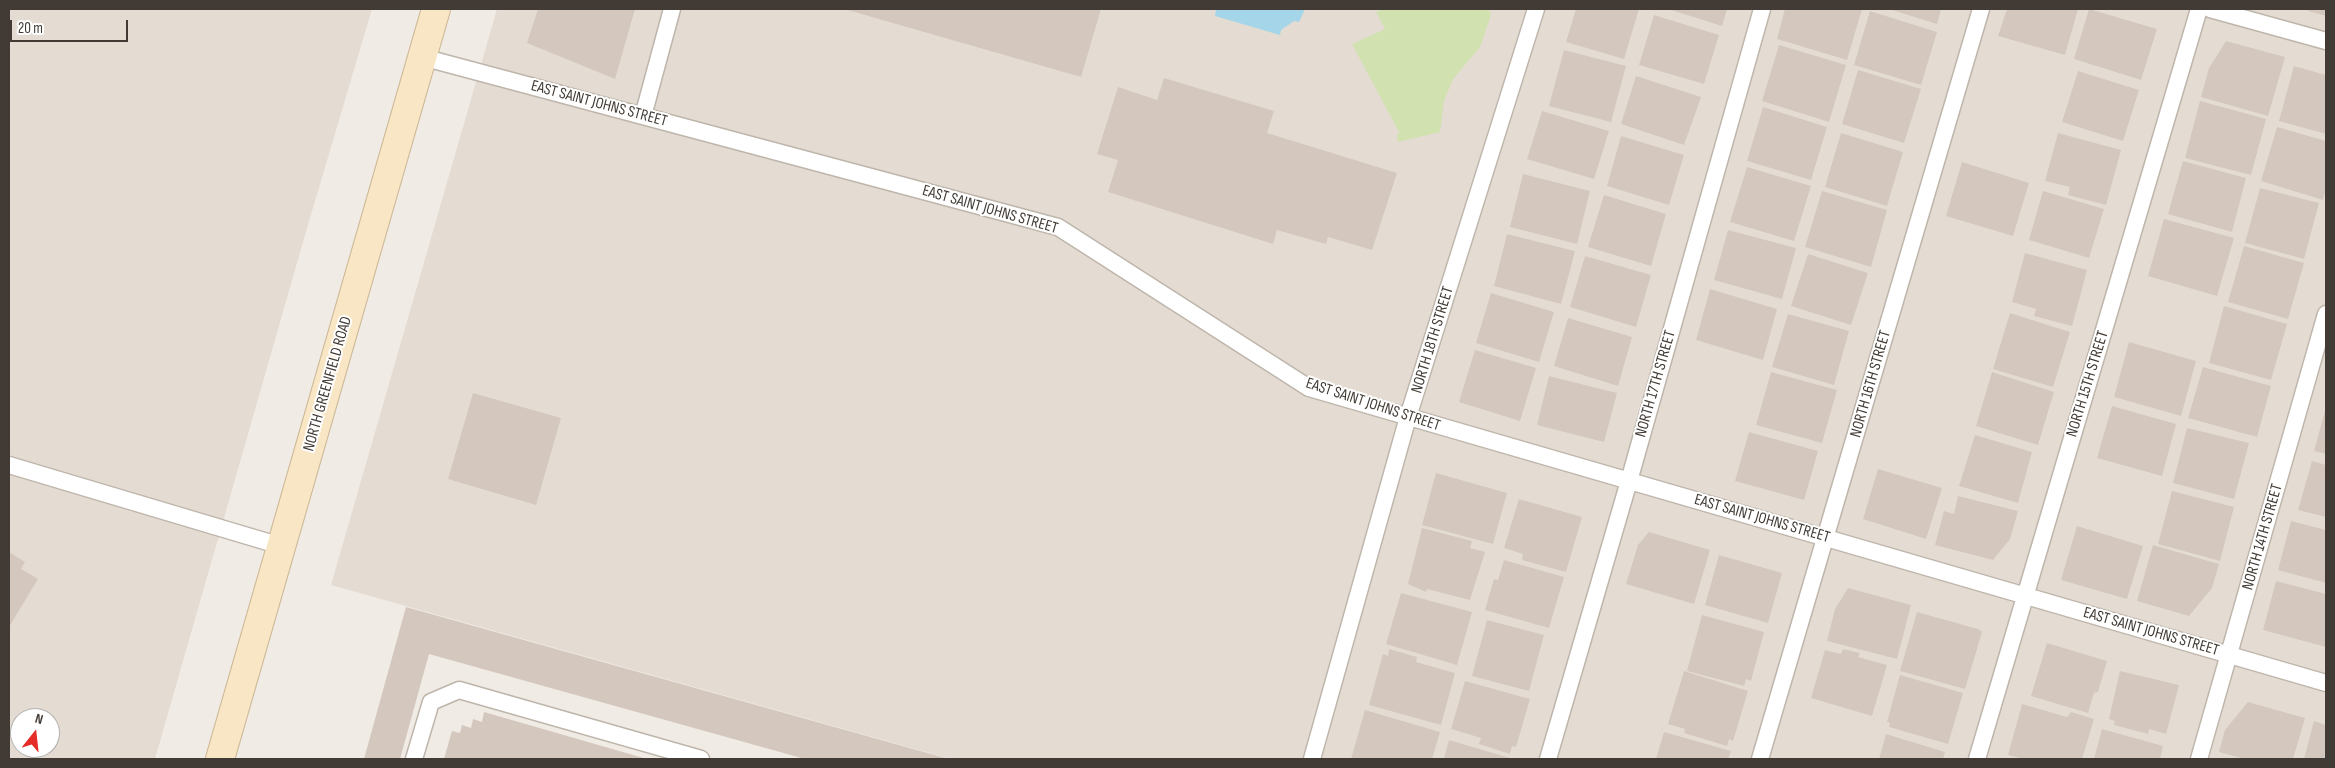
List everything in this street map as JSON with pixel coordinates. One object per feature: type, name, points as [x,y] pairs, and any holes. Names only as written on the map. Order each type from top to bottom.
[{"type":"main road","name":"NORTH GREENFIELD ROAD","points":[[220,759],[436,9]]},
{"type":"lane","points":[[643,116],[672,9]]},
{"type":"lane","name":"NORTH 18TH STREET","points":[[1312,759],[1408,417],[1536,9]]},
{"type":"lane","name":"NORTH 17TH STREET","points":[[1548,759],[1629,481],[1762,9]]},
{"type":"lane","name":"NORTH 16TH STREET","points":[[1760,759],[1981,9]]},
{"type":"lane","name":"NORTH 15TH STREET","points":[[1977,759],[2199,9]]},
{"type":"lane","points":[[2210,9],[2326,41]]},
{"type":"lane","name":"EAST SAINT JOHNS STREET","points":[[422,57],[1058,227],[1309,388],[2326,683]]},
{"type":"lane","name":"NORTH 14TH STREET","points":[[2199,759],[2326,314]]},
{"type":"lane","points":[[9,464],[281,546]]},
{"type":"lane","points":[[414,759],[431,702],[460,690],[701,759]]},
{"type":"shaded area","points":[[9,9],[372,9],[307,228],[155,759],[9,759]]},
{"type":"shaded area","points":[[497,9],[2326,9],[2326,759],[951,759],[331,585]]},
{"type":"green space","points":[[1382,9],[1489,9],[1491,15],[1480,47],[1453,79],[1444,101],[1440,132],[1398,142],[1397,136],[1399,132],[1352,44],[1385,29],[1376,12]]},
{"type":"water","points":[[1216,9],[1305,9],[1299,22],[1294,21],[1281,30],[1280,35],[1215,16]]},
{"type":"building","points":[[538,9],[635,9],[615,79],[527,43]]},
{"type":"building","points":[[844,9],[1101,9],[1081,77]]},
{"type":"building","points":[[1576,9],[1639,9],[1624,59],[1566,42]]},
{"type":"building","points":[[1668,9],[1727,9],[1722,26]]},
{"type":"building","points":[[1785,9],[1862,9],[1847,60],[1777,39]]},
{"type":"building","points":[[1889,9],[1941,9],[1937,24]]},
{"type":"building","points":[[2007,9],[2078,9],[2065,55],[1998,36]]},
{"type":"building","points":[[2089,9],[2157,29],[2141,80],[2074,59]]},
{"type":"building","points":[[2308,9],[2326,9],[2326,16],[2308,11]]},
{"type":"building","points":[[1870,11],[1937,32],[1921,85],[1854,65]]},
{"type":"building","points":[[1654,15],[1719,35],[1704,84],[1639,65]]},
{"type":"building","points":[[2226,41],[2285,57],[2268,116],[2201,97],[2209,68]]},
{"type":"building","points":[[1779,45],[1846,65],[1829,122],[1762,101]]},
{"type":"building","points":[[1564,50],[1626,66],[1611,122],[1549,106]]},
{"type":"building","points":[[2294,66],[2326,75],[2326,134],[2279,121]]},
{"type":"building","points":[[1858,70],[1921,89],[1904,143],[1842,124]]},
{"type":"building","points":[[2078,71],[2139,90],[2123,141],[2062,122]]},
{"type":"building","points":[[1636,76],[1701,97],[1684,145],[1621,124]]},
{"type":"building","points":[[1164,78],[1274,111],[1267,133],[1397,173],[1372,250],[1328,237],[1326,244],[1277,230],[1273,244],[1108,192],[1118,160],[1097,154],[1118,87],[1157,100]]},
{"type":"building","points":[[2200,101],[2266,119],[2251,175],[2185,158]]},
{"type":"building","points":[[1763,107],[1827,127],[1811,180],[1747,161]]},
{"type":"building","points":[[1542,111],[1609,131],[1594,179],[1527,159]]},
{"type":"building","points":[[2277,127],[2326,141],[2326,188],[2323,200],[2261,181]]},
{"type":"building","points":[[1841,133],[1903,152],[1887,206],[1825,187]]},
{"type":"building","points":[[2058,133],[2121,150],[2106,205],[2068,195],[2070,187],[2045,181]]},
{"type":"building","points":[[1621,136],[1684,155],[1669,205],[1607,186]]},
{"type":"building","points":[[2183,161],[2246,178],[2232,232],[2168,214]]},
{"type":"building","points":[[1962,162],[2029,183],[2013,236],[1946,216]]},
{"type":"building","points":[[1747,167],[1811,186],[1794,241],[1730,222]]},
{"type":"building","points":[[1523,174],[1590,191],[1577,244],[1510,227]]},
{"type":"building","points":[[2260,188],[2319,203],[2304,259],[2245,243]]},
{"type":"building","points":[[1822,191],[1887,210],[1871,267],[1805,247]]},
{"type":"building","points":[[2043,191],[2104,209],[2089,258],[2029,240]]},
{"type":"building","points":[[1604,195],[1666,214],[1651,266],[1588,247]]},
{"type":"building","points":[[2164,219],[2234,238],[2217,296],[2148,276]]},
{"type":"building","points":[[1728,230],[1796,248],[1782,299],[1714,280]]},
{"type":"building","points":[[1507,234],[1575,251],[1561,304],[1494,286]]},
{"type":"building","points":[[2244,246],[2304,263],[2288,319],[2228,302]]},
{"type":"building","points":[[2025,253],[2087,270],[2072,326],[2034,316],[2036,309],[2012,302]]},
{"type":"building","points":[[1808,254],[1868,273],[1851,325],[1791,306]]},
{"type":"building","points":[[1585,256],[1651,275],[1636,327],[1570,307]]},
{"type":"building","points":[[1710,289],[1777,309],[1763,360],[1696,340]]},
{"type":"building","points":[[1491,293],[1554,312],[1539,362],[1476,343]]},
{"type":"building","points":[[2224,306],[2287,324],[2271,380],[2209,363]]},
{"type":"building","points":[[2010,313],[2070,332],[2053,387],[1993,369]]},
{"type":"building","points":[[1788,314],[1849,331],[1834,385],[1772,367]]},
{"type":"building","points":[[1568,318],[1632,337],[1618,386],[1554,366]]},
{"type":"building","points":[[2129,342],[2196,361],[2181,416],[2114,397]]},
{"type":"building","points":[[1475,350],[1536,368],[1520,421],[1459,402]]},
{"type":"building","points":[[2203,367],[2271,386],[2257,437],[2188,418]]},
{"type":"building","points":[[1771,372],[1837,390],[1822,443],[1756,425]]},
{"type":"building","points":[[1992,372],[2054,392],[2038,445],[1976,426]]},
{"type":"building","points":[[1549,376],[1617,393],[1604,442],[1537,425]]},
{"type":"building","points":[[473,393],[561,418],[536,505],[448,479]]},
{"type":"building","points":[[2112,406],[2176,424],[2162,476],[2097,458]]},
{"type":"building","points":[[2326,407],[2326,454],[2314,451]]},
{"type":"building","points":[[2187,428],[2249,443],[2234,499],[2173,483]]},
{"type":"building","points":[[1749,432],[1818,451],[1804,500],[1735,481]]},
{"type":"building","points":[[1975,435],[2032,452],[2018,503],[1959,486]]},
{"type":"building","points":[[2312,461],[2326,465],[2326,517],[2298,510]]},
{"type":"building","points":[[1878,469],[1942,488],[1926,539],[1863,519]]},
{"type":"building","points":[[1436,473],[1507,493],[1493,544],[1422,525]]},
{"type":"building","points":[[2172,491],[2234,507],[2220,561],[2158,544]]},
{"type":"building","points":[[1958,496],[2018,511],[2010,539],[1993,560],[1935,545],[1944,511],[1954,514]]},
{"type":"building","points":[[1519,499],[1582,517],[1566,572],[1522,560],[1523,554],[1504,548]]},
{"type":"building","points":[[2291,521],[2326,530],[2326,583],[2278,570]]},
{"type":"building","points":[[2077,526],[2143,546],[2127,599],[2061,580]]},
{"type":"building","points":[[1422,528],[1472,541],[1470,548],[1485,552],[1470,600],[1427,589],[1426,592],[1408,584]]},
{"type":"building","points":[[1649,532],[1710,550],[1694,604],[1626,584],[1638,545]]},
{"type":"building","points":[[2153,545],[2219,564],[2212,588],[2189,616],[2137,601]]},
{"type":"building","points":[[9,552],[25,562],[21,569],[38,579],[9,627]]},
{"type":"building","points":[[1719,555],[1782,573],[1768,623],[1705,605]]},
{"type":"building","points":[[1504,560],[1564,577],[1549,628],[1485,610],[1494,579],[1498,580]]},
{"type":"building","points":[[2276,581],[2326,594],[2326,647],[2263,630]]},
{"type":"building","points":[[1848,588],[1911,605],[1897,659],[1827,641],[1835,609]]},
{"type":"building","points":[[1401,593],[1472,612],[1457,665],[1386,644]]},
{"type":"building","points":[[406,607],[949,759],[805,759],[429,654],[400,759],[364,759]]},
{"type":"building","points":[[1917,612],[1978,629],[1982,632],[1965,689],[1900,671]]},
{"type":"building","points":[[1702,615],[1764,632],[1751,681],[1746,679],[1744,686],[1687,671]]},
{"type":"building","points":[[1487,620],[1544,635],[1529,691],[1472,676]]},
{"type":"building","points":[[2047,643],[2107,661],[2098,692],[2094,693],[2088,713],[2031,696]]},
{"type":"building","points":[[1389,649],[1417,657],[1416,662],[1455,673],[1441,725],[1369,705],[1383,654],[1388,656]]},
{"type":"building","points":[[1843,649],[1860,653],[1858,657],[1887,665],[1872,716],[1811,698],[1825,650],[1841,654]]},
{"type":"building","points":[[1684,671],[1748,691],[1733,741],[1729,739],[1727,746],[1684,733],[1685,729],[1668,724]]},
{"type":"building","points":[[2120,671],[2179,685],[2166,734],[2149,729],[2148,734],[2114,725],[2115,721],[2109,719]]},
{"type":"building","points":[[1900,675],[1963,693],[1948,744],[1889,727],[1890,723],[1887,722]]},
{"type":"building","points":[[1465,681],[1530,699],[1516,747],[1512,746],[1510,754],[1479,744],[1481,738],[1451,729]]},
{"type":"building","points":[[2248,702],[2305,718],[2293,759],[2245,759],[2219,752],[2225,730]]},
{"type":"building","points":[[2022,704],[2067,717],[2071,712],[2094,719],[2082,759],[2024,759],[2008,755]]},
{"type":"building","points":[[1365,710],[1440,732],[1432,759],[1351,759]]},
{"type":"building","points":[[484,712],[647,759],[444,759],[452,731],[460,733],[462,725],[471,728],[473,719],[482,722]]},
{"type":"building","points":[[2314,721],[2326,725],[2326,759],[2304,759]]},
{"type":"building","points":[[2102,729],[2163,746],[2160,759],[2094,759]]},
{"type":"building","points":[[1664,732],[1731,751],[1728,759],[1656,759]]},
{"type":"building","points":[[1886,734],[1945,752],[1943,759],[1879,759]]},
{"type":"building","points":[[1449,740],[1513,759],[1444,759]]}]
